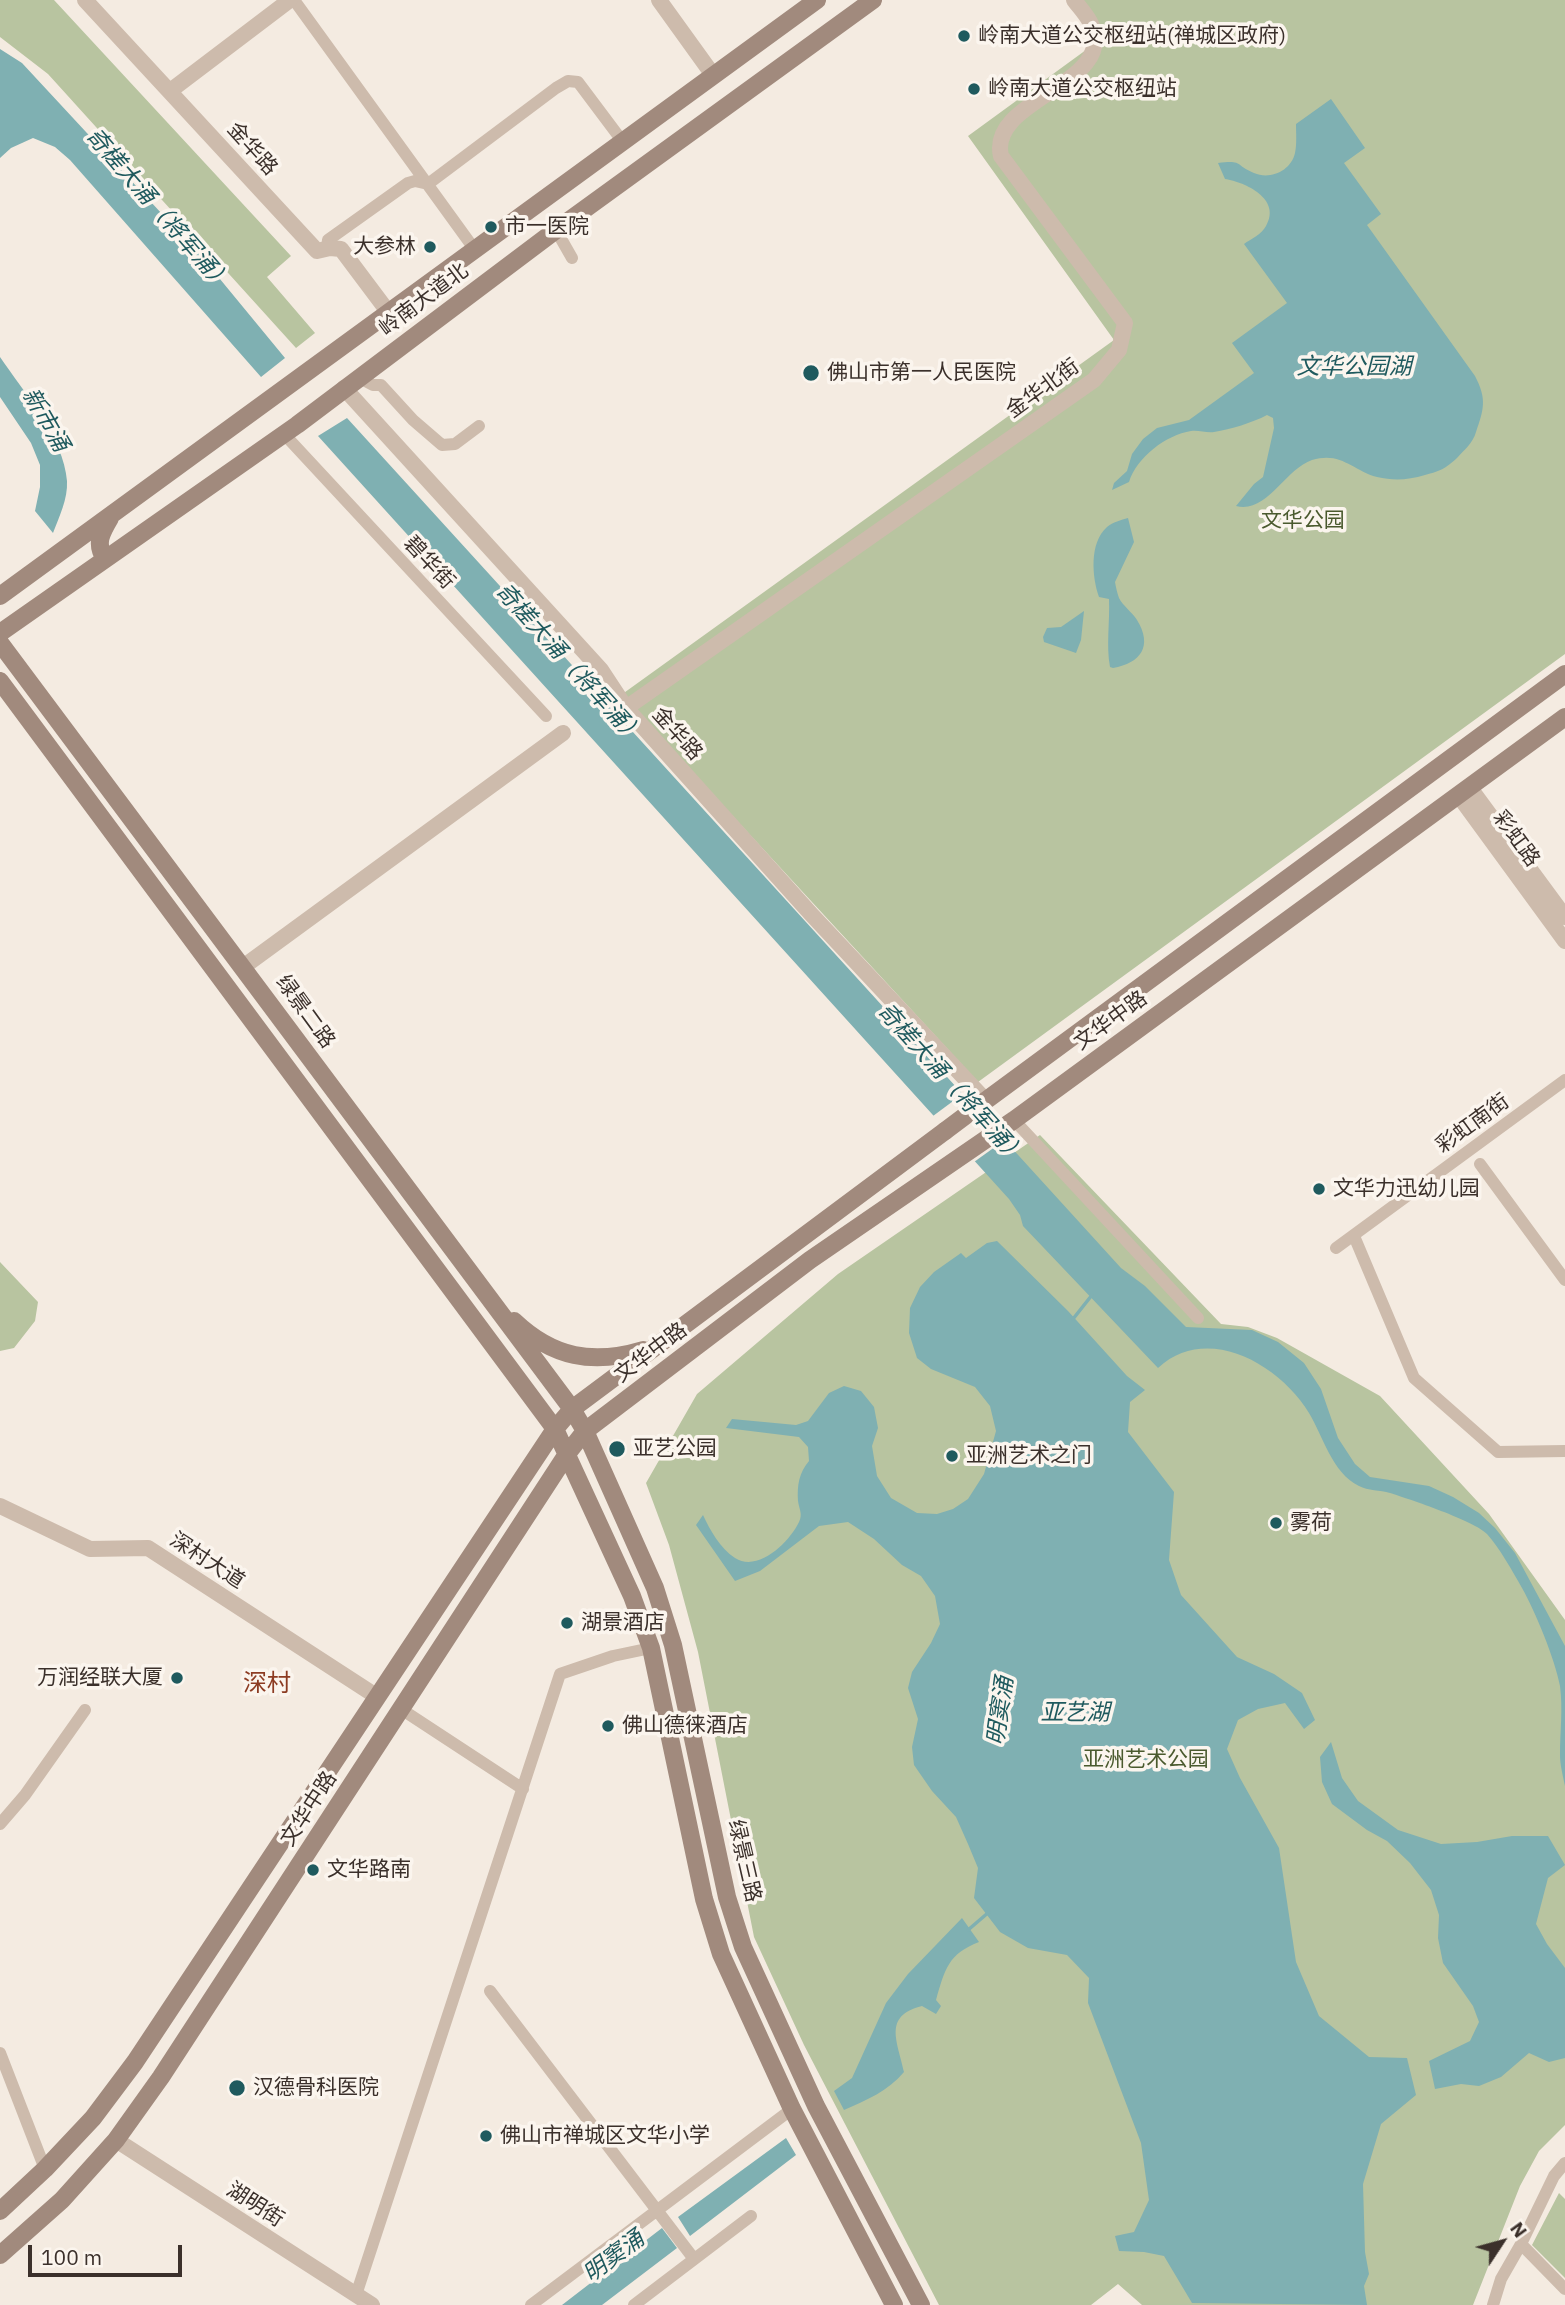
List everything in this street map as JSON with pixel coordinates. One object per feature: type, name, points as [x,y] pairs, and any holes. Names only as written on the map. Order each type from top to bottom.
[{"type":"main road","name":"岭南大道北","points":[[0,596],[817,0]]},
{"type":"main road","name":"岭南大道北","points":[[0,633],[284,434],[556,230],[873,0]]},
{"type":"main road","points":[[105,559],[99,550],[99,541],[112,515]]},
{"type":"main road","name":"绿景二路","points":[[0,643],[572,1409]]},
{"type":"main road","name":"文华中路","points":[[0,2211],[45,2169],[93,2118],[135,2062],[376,1696],[555,1429],[572,1409],[1565,674]]},
{"type":"main road","points":[[0,681],[555,1429],[632,1596],[651,1648],[704,1899],[722,1954],[792,2109],[894,2305]]},
{"type":"main road","name":"文华中路","points":[[0,2255],[62,2200],[116,2140],[161,2077],[568,1454],[585,1432],[810,1260],[1014,1120],[1565,717]]},
{"type":"main road","points":[[489,1297],[522,1329],[554,1349],[588,1359],[621,1356],[656,1346]]},
{"type":"main road","name":"绿景三路","points":[[572,1409],[585,1432],[655,1588],[673,1645],[727,1896],[743,1947],[816,2106],[921,2305]]},
{"type":"street","name":"金华路","points":[[85,0],[317,251],[327,248],[341,249],[389,313]]},
{"type":"street","points":[[170,91],[292,0],[475,250]]},
{"type":"street","points":[[659,0],[713,75]]},
{"type":"street","name":"金华北街","points":[[626,708],[1094,380],[1119,350],[1125,323],[1001,156],[999,146],[1006,128],[1015,118],[1077,72],[1092,55],[1094,36],[1090,22],[1074,0]]},
{"type":"street","points":[[327,248],[328,240],[408,183],[415,181],[428,184],[568,81],[578,82],[623,142]]},
{"type":"street","points":[[556,230],[572,258]]},
{"type":"street","name":"金华路","points":[[351,383],[499,558],[601,670],[626,708],[982,1104]]},
{"type":"street","points":[[351,383],[381,385],[413,421],[442,445],[455,444],[480,426]]},
{"type":"street","name":"碧华街","points":[[284,434],[547,716]]},
{"type":"street","points":[[243,967],[563,733]]},
{"type":"street","name":"彩虹路","points":[[1464,792],[1565,916]]},
{"type":"street","name":"彩虹路","points":[[1464,792],[1565,941]]},
{"type":"street","name":"彩虹南街","points":[[1336,1248],[1565,1080]]},
{"type":"street","points":[[1014,1120],[1198,1318]]},
{"type":"street","points":[[1480,1164],[1565,1280]]},
{"type":"street","points":[[1354,1236],[1414,1378],[1498,1452],[1565,1451]]},
{"type":"street","name":"深村大道","points":[[0,1506],[90,1549],[148,1548],[376,1696]]},
{"type":"street","points":[[356,2295],[560,1674],[613,1656],[651,1648]]},
{"type":"street","points":[[401,1709],[523,1789]]},
{"type":"street","points":[[0,1824],[25,1795],[85,1710]]},
{"type":"street","points":[[491,1991],[694,2259]]},
{"type":"street","points":[[0,2053],[45,2169]]},
{"type":"street","points":[[531,2305],[792,2109]]},
{"type":"street","name":"湖明街","points":[[116,2140],[372,2305]]},
{"type":"street","points":[[1493,2305],[1501,2279],[1554,2176],[1565,2163]]},
{"type":"street","points":[[1554,2176],[1565,2187]]},
{"type":"street","points":[[635,2305],[751,2216]]},
{"type":"street","points":[[1521,2244],[1565,2289]]},
{"type":"green space","points":[[0,0],[54,0],[291,256],[267,277],[315,333],[296,348],[48,74],[0,37]]},
{"type":"green space","name":"文华公园","points":[[1080,0],[1565,0],[1565,654],[978,1082],[621,695],[1114,340],[968,136],[1101,39]]},
{"type":"green space","name":"亚洲艺术公园","points":[[1040,1135],[1221,1324],[1248,1327],[1277,1338],[1380,1396],[1489,1514],[1565,1620],[1565,2125],[1539,2151],[1520,2186],[1473,2305],[1142,2305],[1118,2284],[1091,2305],[939,2305],[804,2045],[754,1937],[698,1652],[669,1545],[646,1483],[697,1394],[838,1274]]},
{"type":"green space","points":[[0,1262],[38,1302],[35,1321],[14,1348],[0,1351]]},
{"type":"green space","points":[[1559,2193],[1565,2199],[1565,2278],[1532,2245]]},
{"type":"water","name":"奇槎大涌（将军涌）","points":[[0,49],[22,63],[201,256],[285,358],[261,377],[70,160],[55,147],[33,138],[11,148],[0,158]]},
{"type":"water","name":"文华公园湖","points":[[1331,99],[1365,148],[1344,163],[1381,214],[1367,225],[1479,384],[1483,398],[1482,410],[1473,440],[1446,467],[1407,479],[1377,477],[1331,458],[1312,460],[1293,472],[1267,497],[1247,507],[1236,506],[1263,477],[1274,428],[1273,418],[1267,415],[1227,429],[1211,432],[1191,431],[1172,437],[1146,456],[1129,482],[1112,490],[1114,483],[1127,471],[1132,454],[1143,439],[1157,428],[1189,420],[1254,373],[1232,343],[1287,303],[1244,244],[1264,229],[1270,216],[1269,208],[1265,200],[1251,188],[1225,179],[1218,163],[1236,163],[1260,175],[1279,172],[1293,159],[1296,124]]},
{"type":"water","points":[[0,357],[51,432],[64,465],[66,494],[53,533],[35,511],[40,487],[40,465],[31,443],[0,397]]},
{"type":"water","name":"奇槎大涌（将军涌）","points":[[347,418],[1121,1268],[1145,1286],[1186,1327],[1252,1330],[1278,1342],[1304,1363],[1321,1389],[1338,1438],[1355,1464],[1370,1477],[1429,1486],[1479,1513],[1495,1528],[1515,1553],[1565,1646],[1565,1786],[1560,1759],[1561,1695],[1554,1663],[1527,1598],[1506,1560],[1487,1534],[1441,1511],[1390,1493],[1363,1488],[1350,1480],[1335,1463],[1309,1413],[1296,1395],[1261,1365],[1241,1355],[1198,1349],[1177,1355],[1158,1368],[1023,1226],[1020,1215],[1009,1199],[318,436]]},
{"type":"water","points":[[1128,518],[1134,542],[1115,582],[1119,598],[1142,629],[1144,645],[1142,652],[1131,662],[1113,668],[1110,667],[1108,650],[1109,599],[1099,597],[1094,560],[1101,534],[1112,524]]},
{"type":"water","points":[[1084,611],[1081,640],[1076,653],[1044,642],[1047,628],[1061,627]]},
{"type":"water","name":"亚艺湖","points":[[997,1241],[1068,1311],[1127,1376],[1145,1390],[1130,1402],[1128,1432],[1174,1492],[1169,1560],[1181,1595],[1237,1657],[1274,1674],[1302,1693],[1315,1720],[1304,1729],[1285,1703],[1258,1709],[1238,1720],[1227,1749],[1279,1848],[1296,1962],[1319,2016],[1369,2057],[1407,2058],[1416,2095],[1381,2124],[1363,2184],[1365,2252],[1369,2274],[1364,2286],[1367,2305],[1192,2303],[1164,2256],[1119,2251],[1115,2236],[1134,2232],[1149,2200],[1141,2143],[1088,2003],[1089,1978],[1067,1955],[1028,1948],[1000,1932],[974,1898],[978,1868],[956,1817],[932,1791],[914,1765],[912,1747],[918,1719],[908,1688],[912,1672],[940,1624],[935,1596],[921,1576],[902,1565],[874,1539],[848,1522],[819,1526],[760,1571],[735,1581],[696,1525],[703,1515],[712,1533],[725,1549],[744,1562],[763,1558],[781,1546],[795,1530],[800,1519],[798,1484],[809,1461],[808,1447],[799,1437],[726,1428],[732,1419],[796,1425],[808,1421],[829,1393],[844,1386],[861,1391],[874,1407],[878,1428],[872,1446],[877,1476],[891,1498],[917,1513],[937,1514],[953,1509],[968,1499],[984,1474],[996,1431],[990,1406],[975,1387],[931,1369],[917,1358],[909,1333],[910,1308],[920,1287],[934,1272],[961,1253],[966,1258],[987,1243]]},
{"type":"water","points":[[1331,1742],[1342,1778],[1358,1801],[1398,1830],[1441,1844],[1512,1836],[1548,1836],[1565,1865],[1548,1878],[1536,1924],[1565,1968],[1565,2058],[1549,2062],[1529,2053],[1501,2077],[1479,2086],[1461,2084],[1435,2089],[1429,2061],[1470,2041],[1479,2022],[1473,2006],[1443,1963],[1438,1938],[1439,1915],[1431,1890],[1410,1863],[1387,1841],[1332,1804],[1322,1782],[1320,1757]]},
{"type":"water","points":[[962,1918],[979,1942],[960,1952],[949,1964],[936,2000],[941,2006],[936,2014],[922,2006],[901,2016],[896,2031],[904,2072],[884,2090],[844,2110],[834,2091],[852,2078],[886,2003],[908,1974]]},
{"type":"water","points":[[786,2138],[796,2155],[690,2236],[678,2217]]},
{"type":"water","points":[[662,2228],[677,2248],[602,2305],[562,2305]]},
{"type":"pier","points":[[964,1093],[1006,1139],[974,1162],[933,1116]]},
{"type":"waterway","name":"明窦涌","points":[[1073,1319],[1092,1295]]},
{"type":"waterway","name":"明窦涌","points":[[968,1930],[989,1912]]},
{"type":"place","name":"岭南大道公交枢纽站(禅城区政府)","points":[[964,36]]},
{"type":"place","name":"岭南大道公交枢纽站","points":[[974,89]]},
{"type":"place","name":"市一医院","points":[[491,227]]},
{"type":"place","name":"大参林","points":[[430,247]]},
{"type":"place","name":"佛山市第一人民医院","points":[[811,373]]},
{"type":"place","name":"文华力迅幼儿园","points":[[1319,1189]]},
{"type":"place","name":"亚艺公园","points":[[617,1449]]},
{"type":"place","name":"亚洲艺术之门","points":[[952,1456]]},
{"type":"place","name":"雾荷","points":[[1276,1523]]},
{"type":"place","name":"湖景酒店","points":[[567,1623]]},
{"type":"place","name":"万润经联大厦","points":[[177,1678]]},
{"type":"place","name":"佛山德徕酒店","points":[[608,1726]]},
{"type":"place","name":"文华路南","points":[[313,1870]]},
{"type":"place","name":"汉德骨科医院","points":[[237,2088]]},
{"type":"place","name":"佛山市禅城区文华小学","points":[[486,2136]]},
{"type":"district","name":"深村","points":[[267,1684]]},
{"type":"water label","name":"新市涌","points":[[45,420]]}]
